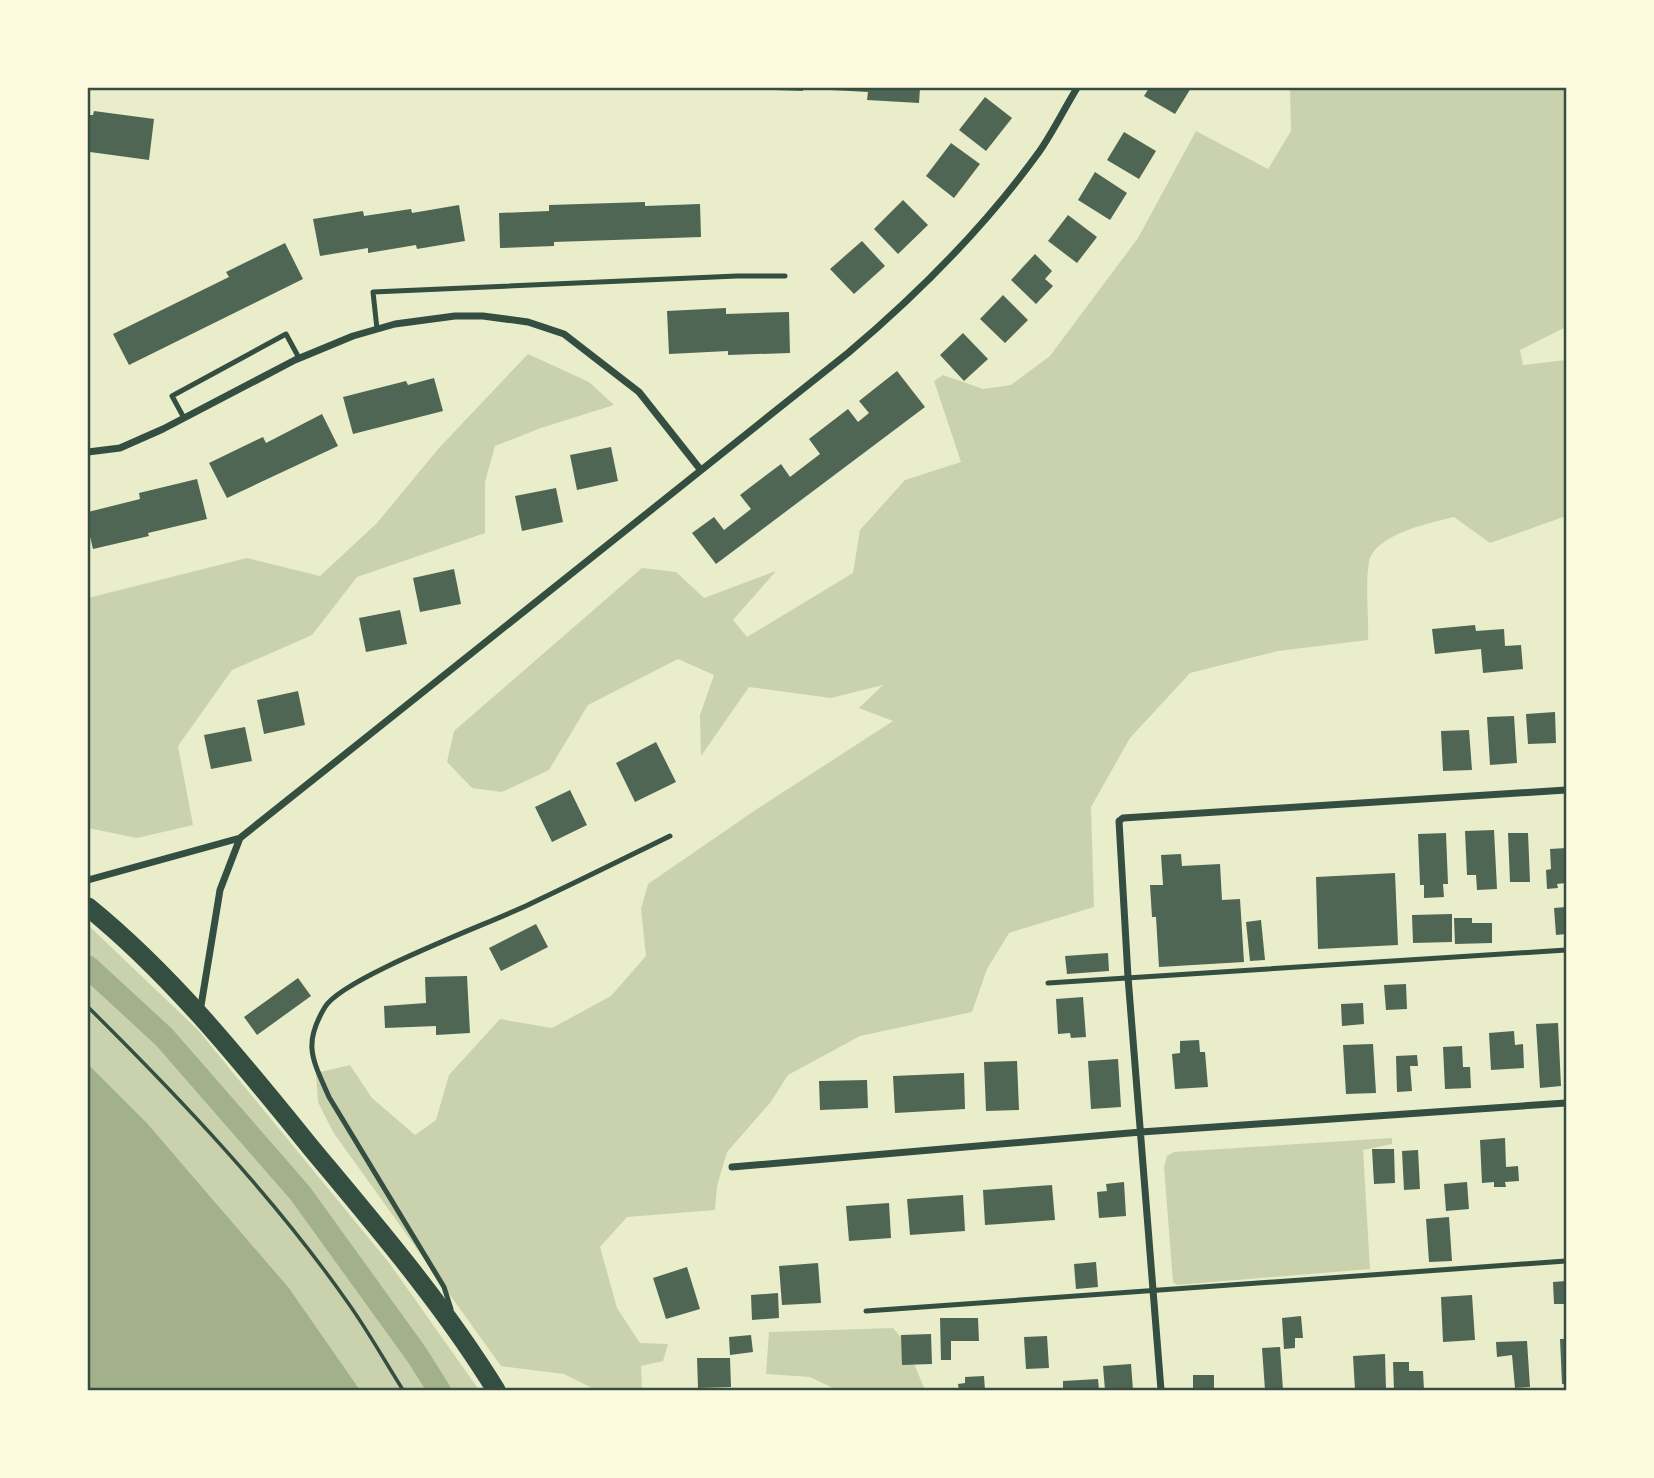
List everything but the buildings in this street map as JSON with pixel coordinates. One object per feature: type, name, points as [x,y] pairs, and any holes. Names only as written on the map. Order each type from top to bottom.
[{"type":"highway","points":[[88,907],[144,958],[249,1072],[407,1264],[460,1335],[496,1391]]},
{"type":"street","points":[[88,880],[240,838],[848,353],[904,306],[973,235],[1040,150],[1077,88]]},
{"type":"street","points":[[88,452],[120,448],[299,358],[353,336],[395,324],[455,316],[483,316],[528,322],[564,334],[639,392],[700,469]]},
{"type":"street","points":[[1161,1391],[1128,977],[1119,821],[1123,818],[1566,790]]},
{"type":"street","points":[[200,1016],[220,890],[240,838]]},
{"type":"street","points":[[732,1167],[1141,1132],[1566,1102]]},
{"type":"lane","points":[[377,329],[373,292],[785,276]]},
{"type":"lane","points":[[184,418],[172,396],[286,334],[299,358]]},
{"type":"lane","points":[[460,1335],[444,1287],[329,1097],[315,1064],[310,1040],[326,1004],[360,979],[530,905],[670,836]]},
{"type":"lane","points":[[1048,984],[1566,950]]},
{"type":"lane","points":[[866,1311],[1566,1261]]},
{"type":"path","points":[[88,1007],[151,1070],[263,1194],[346,1300],[403,1391]]},
{"type":"shaded area","points":[[1290,88],[1566,88],[1566,327],[1520,350],[1523,365],[1566,360],[1566,516],[1490,543],[1454,517],[1405,531],[1381,544],[1373,552],[1369,562],[1368,640],[1278,651],[1190,673],[1130,738],[1091,807],[1094,907],[1009,933],[987,969],[972,1012],[860,1036],[788,1075],[770,1103],[727,1152],[717,1186],[715,1210],[627,1217],[600,1247],[617,1308],[640,1343],[668,1344],[663,1361],[641,1366],[642,1390],[596,1390],[564,1374],[501,1366],[333,1132],[318,1102],[316,1073],[350,1065],[372,1098],[415,1135],[436,1120],[449,1075],[500,1019],[552,1028],[611,996],[646,956],[641,909],[648,884],[893,721],[859,708],[883,685],[831,698],[749,687],[701,756],[700,715],[714,675],[678,659],[588,705],[549,770],[502,792],[472,788],[447,762],[454,731],[642,568],[676,572],[704,598],[776,571],[733,620],[747,637],[853,573],[860,530],[905,480],[961,462],[934,381],[943,375],[983,389],[1011,385],[1050,356],[1138,238],[1196,131],[1268,169],[1291,131]]},
{"type":"shaded area","points":[[528,354],[589,382],[614,405],[495,446],[485,482],[485,533],[357,577],[312,635],[232,670],[178,746],[193,825],[137,838],[88,828],[88,598],[247,558],[320,576],[377,523],[439,448]]},
{"type":"shaded area","points":[[88,925],[198,1030],[390,1264],[479,1390],[360,1390],[289,1288],[147,1123],[88,1064]]},
{"type":"shaded area","points":[[88,1064],[147,1123],[289,1288],[360,1390],[88,1390]]},
{"type":"shaded area","points":[[1392,1138],[1392,1144],[1363,1150],[1370,1269],[1177,1285],[1173,1282],[1164,1167],[1167,1156],[1174,1152]]},
{"type":"shaded area","points":[[893,1328],[905,1342],[925,1390],[837,1390],[810,1377],[766,1374],[769,1332]]},
{"type":"waterway","points":[[88,967],[164,1037],[300,1193],[417,1355],[439,1390]]}]
